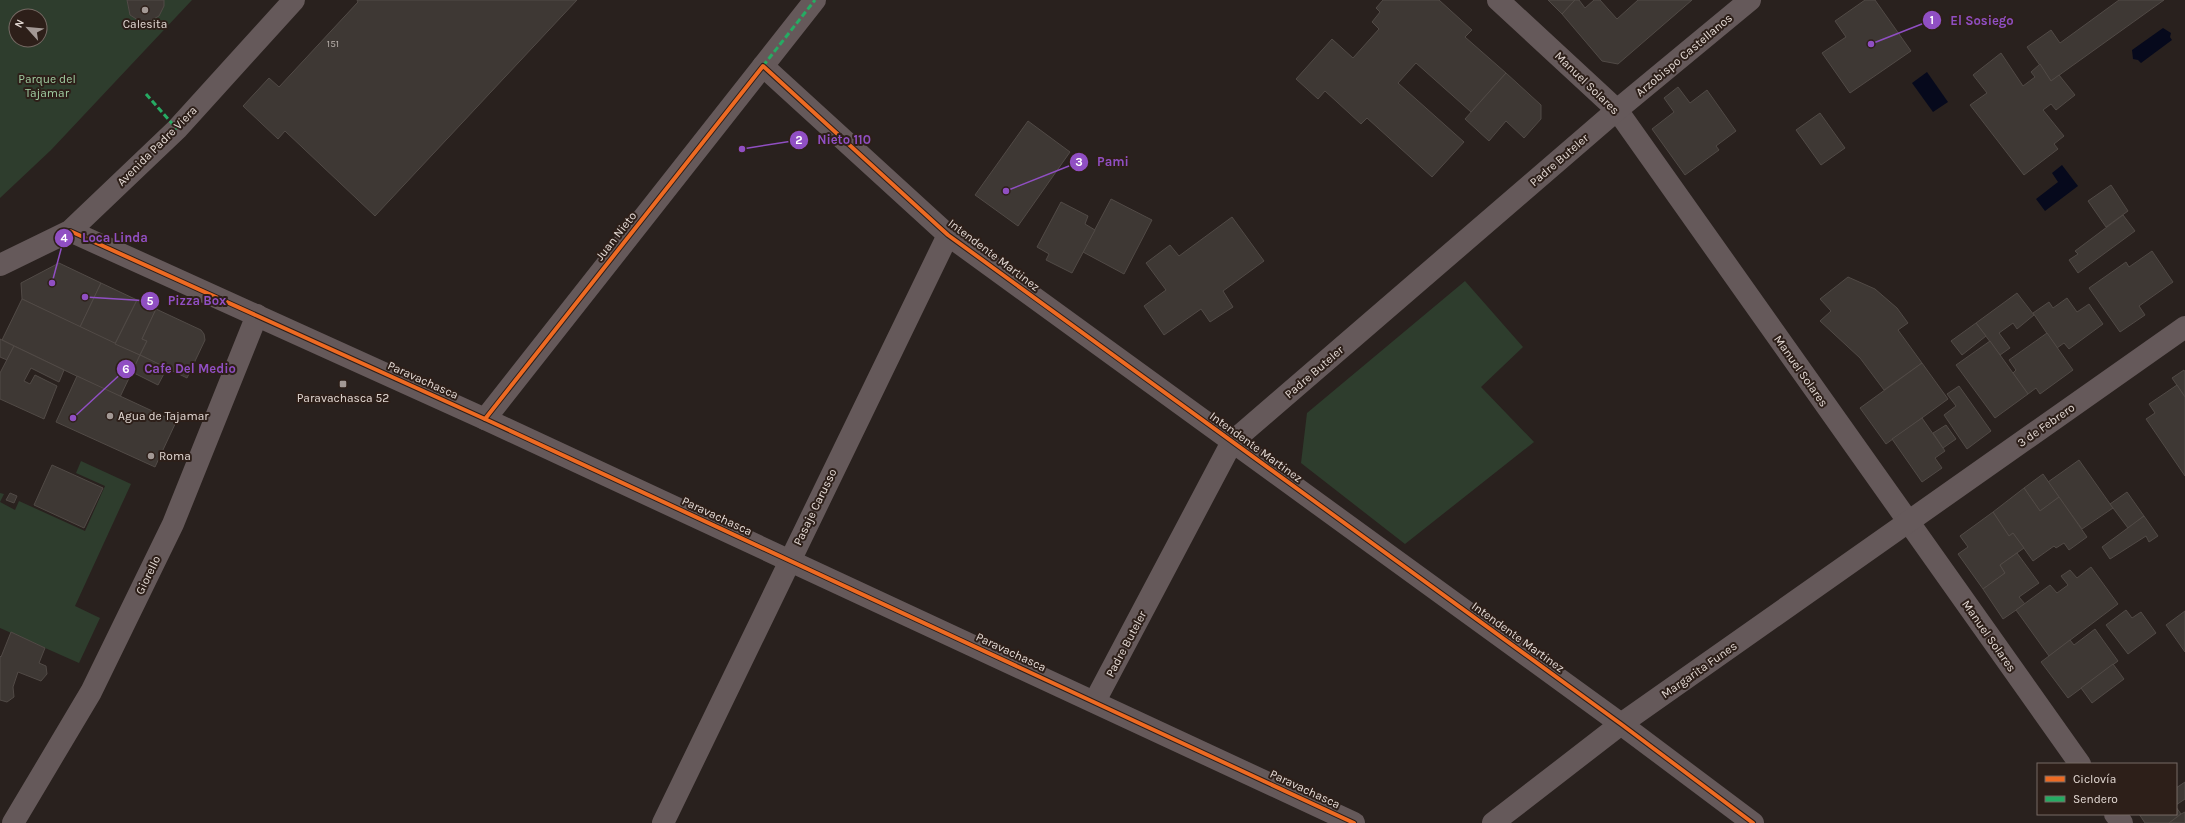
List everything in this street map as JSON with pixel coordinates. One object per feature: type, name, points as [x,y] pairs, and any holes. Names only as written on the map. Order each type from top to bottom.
[{"type":"street","name":"Avenida Padre Viera","points":[[0,265],[70,231],[177,129],[294,0]]},
{"type":"street","name":"Juan Nieto","points":[[485,419],[815,0]]},
{"type":"street","name":"Manuel Solares","points":[[1498,0],[1617,110],[2079,763]]},
{"type":"street","name":"Arzobispo Castellanos","points":[[1617,110],[1750,0]]},
{"type":"street","name":"Intendente Martinez","points":[[763,66],[948,235],[1621,724],[1753,823]]},
{"type":"street","name":"Padre Buteler","points":[[1095,701],[1232,442],[1617,110]]},
{"type":"street","name":"Paravachasca","points":[[70,231],[485,419],[789,561],[1095,701],[1354,823]]},
{"type":"street","name":"Pasaje Carusso","points":[[663,823],[948,235]]},
{"type":"street","name":"Giorello","points":[[13,823],[91,692],[173,524],[257,315]]},
{"type":"street","name":"3 de Febrero","points":[[1908,522],[2185,327]]},
{"type":"street","name":"Margarita Funes","points":[[1494,823],[1621,724],[1908,522]]},
{"type":"street","points":[[2116,815],[2122,823]]},
{"type":"green space","name":"Parque del Tajamar","points":[[0,0],[192,0],[51,150],[0,198]]},
{"type":"green space","points":[[1465,281],[1523,347],[1481,387],[1534,442],[1405,544],[1301,463],[1307,413]]},
{"type":"green space","points":[[81,461],[131,484],[75,606],[100,618],[79,663],[0,628],[0,502],[15,510],[19,501],[85,531],[105,486],[76,473]]},
{"type":"green space","points":[[0,493],[4,494],[0,502]]},
{"type":"water","points":[[2163,28],[2171,33],[2170,37],[2172,40],[2141,63],[2138,60],[2133,59],[2132,50]]},
{"type":"water","points":[[1927,72],[1948,102],[1933,112],[1912,83]]},
{"type":"water","points":[[2062,165],[2078,186],[2045,211],[2036,199],[2058,182],[2052,173]]},
{"type":"building","name":"Calesita","points":[[127,0],[164,0],[164,6],[159,16],[148,22],[141,22],[130,15]]},
{"type":"building","points":[[357,0],[577,0],[375,216],[285,131],[278,139],[243,106],[269,78],[279,87],[358,2]]},
{"type":"building","points":[[1383,0],[1439,0],[1472,30],[1465,37],[1506,73],[1471,112],[1416,63],[1398,83],[1464,142],[1432,177],[1367,118],[1361,124],[1325,91],[1318,99],[1296,79],[1332,39],[1353,58],[1379,29],[1372,22],[1380,12],[1376,8]]},
{"type":"building","points":[[1548,0],[1575,0],[1562,14]]},
{"type":"building","points":[[1575,0],[1579,0],[1585,8],[1594,0],[1600,0],[1617,19],[1638,0],[1692,0],[1618,64],[1602,61],[1562,14]]},
{"type":"building","points":[[1865,0],[1875,0],[1911,51],[1850,93],[1822,53],[1846,37],[1835,21]]},
{"type":"building","points":[[2119,0],[2164,0],[2051,81],[2027,47],[2051,30],[2060,43]]},
{"type":"building","points":[[2001,53],[2023,86],[2035,77],[2031,72],[2040,64],[2051,81],[2059,75],[2075,95],[2056,110],[2051,104],[2043,110],[2064,136],[2054,144],[2058,149],[2024,175],[1970,105],[1987,93],[1973,75]]},
{"type":"building","points":[[1506,73],[1541,105],[1541,119],[1524,138],[1506,121],[1489,141],[1465,119]]},
{"type":"building","points":[[1678,87],[1690,103],[1707,90],[1736,131],[1716,146],[1719,150],[1685,175],[1652,129],[1674,112],[1664,98]]},
{"type":"building","points":[[1820,113],[1845,148],[1821,165],[1796,130]]},
{"type":"building","points":[[1028,121],[1070,152],[1018,226],[975,195]]},
{"type":"building","points":[[2111,185],[2128,211],[2106,227],[2088,201]]},
{"type":"building","points":[[1111,199],[1152,220],[1124,274],[1083,252]]},
{"type":"building","points":[[1061,202],[1088,216],[1085,224],[1095,230],[1072,273],[1046,260],[1049,254],[1037,247]]},
{"type":"building","points":[[2123,215],[2135,231],[2078,273],[2069,260],[2078,254],[2075,251]]},
{"type":"building","points":[[1232,217],[1264,261],[1223,291],[1233,307],[1210,322],[1201,309],[1164,335],[1144,306],[1166,290],[1146,263],[1170,245],[1179,256]]},
{"type":"building","points":[[2152,251],[2173,282],[2139,306],[2145,315],[2120,332],[2089,288],[2126,262],[2129,267]]},
{"type":"building","points":[[59,263],[101,283],[80,327],[22,299],[21,283]]},
{"type":"building","points":[[1848,277],[1875,289],[1897,308],[1908,323],[1898,330],[1922,363],[1884,390],[1860,358],[1820,321],[1831,311],[1820,299]]},
{"type":"building","points":[[101,283],[137,300],[115,344],[80,327]]},
{"type":"building","points":[[2017,293],[2034,315],[2017,329],[2013,323],[1999,333],[2010,348],[2000,355],[1976,323]]},
{"type":"building","points":[[2067,298],[2077,312],[2089,304],[2103,324],[2069,349],[2064,343],[2057,348],[2033,313],[2049,302],[2053,308]]},
{"type":"building","points":[[22,299],[140,355],[120,397],[2,340]]},
{"type":"building","points":[[137,300],[156,309],[142,339],[147,341],[140,355],[115,344]]},
{"type":"building","points":[[156,309],[201,330],[204,334],[205,340],[187,378],[140,355],[147,341],[142,339]]},
{"type":"building","points":[[1976,323],[1986,336],[1962,355],[1951,341]]},
{"type":"building","points":[[2047,333],[2073,370],[2040,394],[2036,388],[2028,394],[2013,373],[2016,370],[2009,360]]},
{"type":"building","points":[[0,339],[14,346],[7,360],[0,357]]},
{"type":"building","points":[[1990,341],[2028,394],[1995,418],[1956,365]]},
{"type":"building","points":[[14,346],[64,370],[59,382],[31,368],[24,381],[30,384],[35,375],[57,386],[44,419],[0,399],[0,373]]},
{"type":"building","points":[[140,355],[167,368],[158,385],[132,372]]},
{"type":"building","points":[[1922,363],[1948,399],[1886,444],[1860,408]]},
{"type":"building","points":[[2184,370],[2185,372],[2185,397],[2172,378]]},
{"type":"building","name":"Agua de Tajamar","points":[[77,376],[176,422],[155,467],[56,422]]},
{"type":"building","points":[[2177,385],[2185,397],[2185,476],[2146,419],[2155,413],[2149,404]]},
{"type":"building","points":[[1959,386],[1991,431],[1967,449],[1944,415],[1956,406],[1947,394]]},
{"type":"building","points":[[1922,418],[1945,451],[1935,458],[1942,468],[1922,482],[1892,439]]},
{"type":"building","points":[[1946,425],[1956,439],[1943,448],[1933,433]]},
{"type":"building","points":[[2079,460],[2113,508],[2082,529],[2048,482]]},
{"type":"building","points":[[52,465],[103,488],[84,528],[34,505]]},
{"type":"building","points":[[2043,474],[2059,497],[2040,511],[2024,488]]},
{"type":"building","points":[[2024,488],[2040,511],[2059,497],[2087,537],[2069,550],[2064,543],[2056,548],[2054,546],[2033,561],[2013,533],[2009,536],[1993,512]]},
{"type":"building","points":[[2127,492],[2144,516],[2128,528],[2110,504]]},
{"type":"building","points":[[10,493],[17,496],[14,503],[6,500]]},
{"type":"building","points":[[1993,512],[2009,536],[2013,533],[2024,548],[2000,565],[2005,573],[1983,589],[1958,554],[1968,547],[1960,536]]},
{"type":"building","points":[[2144,516],[2158,536],[2149,542],[2146,536],[2110,559],[2102,547]]},
{"type":"building","points":[[2017,553],[2039,583],[2019,597],[2025,604],[2003,619],[1983,589],[2005,573],[2000,565]]},
{"type":"building","points":[[2091,567],[2118,604],[2049,656],[2016,610],[2050,585],[2057,593],[2068,585],[2061,576],[2070,570],[2077,578]]},
{"type":"building","points":[[2126,610],[2132,618],[2141,612],[2156,633],[2128,654],[2106,625]]},
{"type":"building","points":[[2185,611],[2185,652],[2166,625]]},
{"type":"building","points":[[2095,629],[2118,661],[2068,698],[2041,662],[2070,640],[2074,645]]},
{"type":"building","points":[[11,632],[45,648],[39,663],[46,666],[47,674],[41,681],[18,672],[13,687],[14,697],[7,702],[0,700],[0,656],[1,657]]},
{"type":"building","points":[[2113,664],[2124,679],[2092,703],[2081,688]]},
{"type":"building","points":[[2185,782],[2185,799],[2177,804],[2177,787]]},
{"type":"building","points":[[2177,808],[2181,814],[2169,823],[2145,823],[2140,815],[2177,815]]},
{"type":"building","points":[[2185,812],[2185,823],[2169,823],[2181,814]]},
{"type":"marked path","points":[[763,66],[815,0]]},
{"type":"marked path","points":[[146,94],[177,129]]},
{"type":"cycle path","points":[[485,419],[763,66],[948,235],[1621,724],[1753,823]]},
{"type":"cycle path","points":[[70,231],[485,419],[1354,823]]},
{"type":"place","name":"Calesita","points":[[145,10]]},
{"type":"place","name":"El Sosiego","points":[[1871,44]]},
{"type":"place","name":"Nieto 110","points":[[742,149]]},
{"type":"place","name":"Pami","points":[[1006,191]]},
{"type":"place","name":"Loca Linda","points":[[52,283]]},
{"type":"place","name":"Pizza Box","points":[[85,297]]},
{"type":"place","name":"Paravachasca 52","points":[[343,384]]},
{"type":"place","name":"Agua de Tajamar","points":[[110,416]]},
{"type":"place","name":"Cafe Del Medio","points":[[73,418]]},
{"type":"place","name":"Roma","points":[[151,456]]}]
